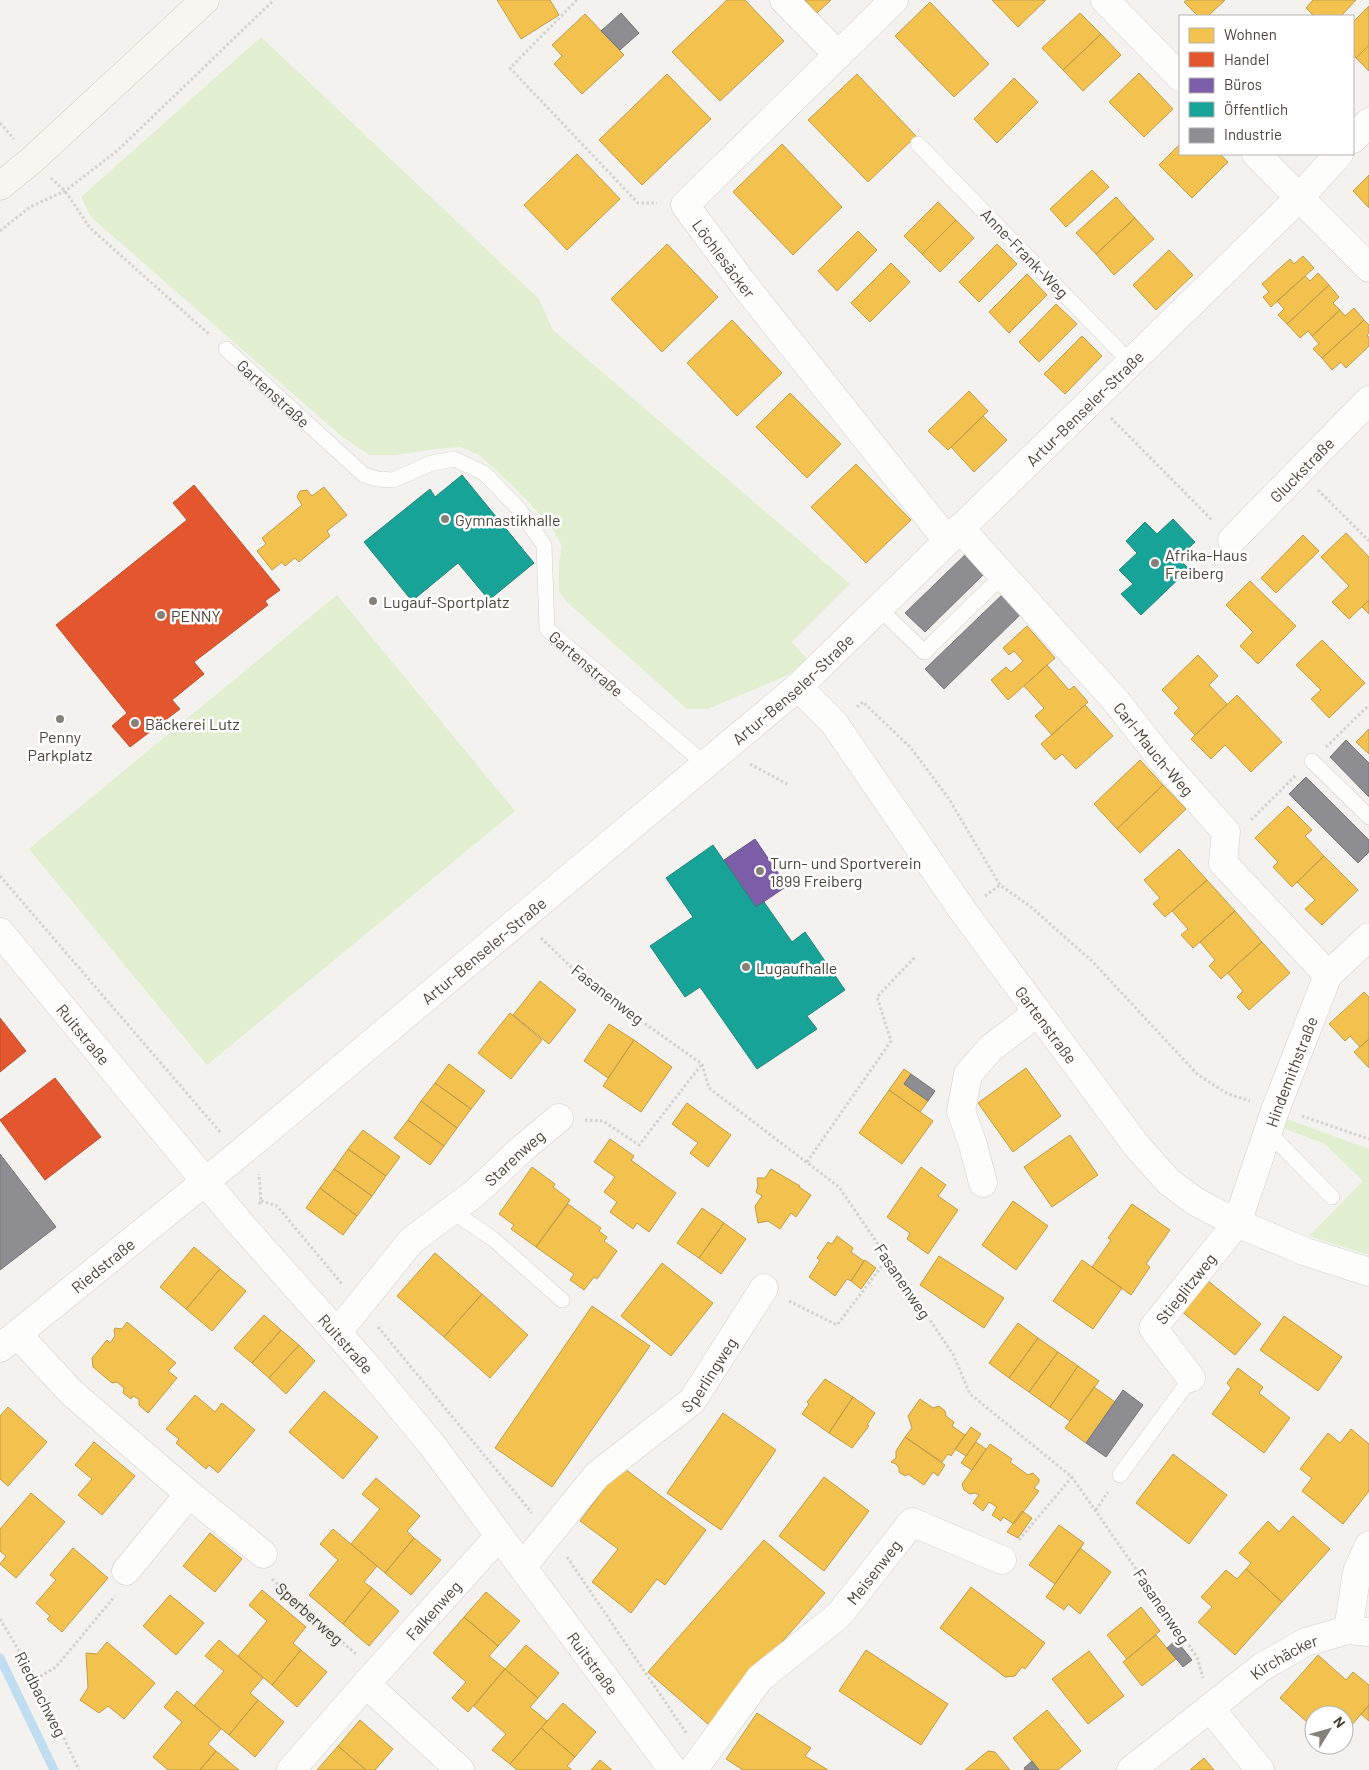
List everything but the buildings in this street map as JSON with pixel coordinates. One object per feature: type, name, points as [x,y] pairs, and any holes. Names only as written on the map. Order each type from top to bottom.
[{"type":"main road","points":[[0,186],[32,160],[205,0]]},
{"type":"street","points":[[784,0],[838,55]]},
{"type":"street","name":"Löchlesäcker","points":[[894,0],[685,205],[742,282],[954,534]]},
{"type":"street","points":[[1104,0],[1179,76]]},
{"type":"street","points":[[1354,138],[1369,122]]},
{"type":"street","points":[[1257,155],[1369,268]]},
{"type":"street","name":"Artur-Benseler-Straße","points":[[207,1181],[798,688],[1299,198],[1339,155]]},
{"type":"street","name":"Gluckstraße","points":[[1232,540],[1369,400]]},
{"type":"street","name":"Carl-Mauch-Weg","points":[[954,534],[1116,701],[1163,761],[1226,832],[1223,863],[1328,974]]},
{"type":"street","name":"Gartenstraße","points":[[798,688],[834,724],[963,911],[1136,1145],[1169,1182],[1196,1202],[1237,1223],[1306,1252],[1369,1272]]},
{"type":"street","name":"Ruitstraße","points":[[0,932],[238,1221],[337,1333],[432,1445],[673,1770]]},
{"type":"street","name":"Hindemithstraße","points":[[1237,1223],[1272,1120],[1328,974],[1369,937]]},
{"type":"street","points":[[983,1183],[973,1145],[961,1111],[968,1074],[991,1048],[1038,1012]]},
{"type":"street","name":"Starenweg","points":[[337,1333],[411,1241],[475,1193],[523,1148],[559,1118]]},
{"type":"street","name":"Riedstraße","points":[[9,1341],[207,1181]]},
{"type":"street","name":"Stieglitzweg","points":[[1192,1378],[1153,1328],[1237,1223]]},
{"type":"street","name":"Sperlingweg","points":[[523,1566],[596,1475],[692,1400],[764,1288]]},
{"type":"street","points":[[9,1341],[189,1494],[263,1554]]},
{"type":"street","points":[[126,1571],[189,1494]]},
{"type":"street","name":"Meisenweg","points":[[697,1764],[760,1678],[839,1614],[912,1522],[1002,1560]]},
{"type":"street","name":"Falkenweg","points":[[291,1770],[499,1536]]},
{"type":"street","points":[[1359,1631],[1357,1572],[1369,1545]]},
{"type":"street","name":"Kirchäcker","points":[[1131,1770],[1271,1662],[1306,1642],[1359,1631]]},
{"type":"street","points":[[371,1678],[460,1770]]},
{"type":"street","points":[[1210,1708],[1260,1770]]},
{"type":"lane","name":"Anne-Frank-Weg","points":[[918,144],[1131,363]]},
{"type":"lane","name":"Gartenstraße","points":[[226,349],[364,475],[377,479],[393,480],[432,463],[454,459],[484,472],[518,508],[544,545],[547,629],[706,764]]},
{"type":"lane","points":[[879,608],[924,652],[995,583]]},
{"type":"lane","points":[[1312,761],[1369,817]]},
{"type":"lane","points":[[1272,1120],[1332,1197]]},
{"type":"lane","points":[[452,1211],[492,1239],[562,1300]]},
{"type":"lane","name":"Stieglitzweg","points":[[1120,1475],[1192,1378]]},
{"type":"path","points":[[0,231],[30,207],[65,191],[117,151],[274,0]]},
{"type":"path","points":[[577,0],[510,68],[638,203],[685,205]]},
{"type":"path","points":[[32,160],[65,191],[90,228],[226,349]]},
{"type":"path","points":[[1093,400],[1232,540]]},
{"type":"path","points":[[1300,471],[1369,541]]},
{"type":"path","points":[[834,724],[864,702],[910,748],[949,799],[1000,885],[1031,907],[1092,961],[1198,1075],[1272,1120],[1369,1138]]},
{"type":"path","points":[[706,764],[744,761],[789,784]]},
{"type":"path","points":[[0,876],[259,1174]]},
{"type":"path","name":"Fasanenweg","points":[[521,919],[589,984],[702,1064],[709,1088],[839,1187],[953,1354],[970,1394],[1072,1477],[1197,1658],[1210,1708]]},
{"type":"path","points":[[808,1162],[891,1042],[877,997],[915,957]]},
{"type":"path","name":"Starenweg","points":[[559,1118],[603,1121],[639,1145],[702,1064]]},
{"type":"path","points":[[261,1201],[277,1206],[550,1533],[576,1568],[697,1764]]},
{"type":"path","points":[[764,1288],[837,1325],[888,1258]]},
{"type":"path","points":[[1002,1560],[1072,1477]]},
{"type":"path","name":"Sperberweg","points":[[263,1554],[277,1566],[272,1580],[371,1678]]},
{"type":"path","points":[[36,1679],[56,1667],[125,1583],[126,1571]]},
{"type":"path","name":"Riedbachweg","points":[[0,1618],[36,1679],[79,1770]]},
{"type":"green space","points":[[261,37],[539,299],[553,330],[850,584],[792,642],[807,659],[788,675],[708,709],[687,709],[567,602],[559,592],[559,562],[562,546],[551,526],[513,486],[479,455],[461,447],[396,455],[369,455],[340,435],[91,217],[81,197]]},
{"type":"green space","points":[[337,595],[515,811],[207,1065],[29,849]]},
{"type":"green space","points":[[1284,1118],[1369,1149],[1369,1255],[1309,1236],[1363,1181],[1325,1144],[1283,1128]]},
{"type":"waterway","points":[[0,1658],[54,1770]]},
{"type":"place","name":"Gymnastikhalle","points":[[445,519]]},
{"type":"place","name":"Afrika-Haus Freiberg","points":[[1155,563]]},
{"type":"place","name":"Lugauf-Sportplatz","points":[[373,601]]},
{"type":"place","name":"PENNY","points":[[161,615]]},
{"type":"place","name":"Penny Parkplatz","points":[[60,719]]},
{"type":"place","name":"Bäckerei Lutz","points":[[135,723]]},
{"type":"place","name":"Turn- und Sportverein 1899 Freiberg","points":[[760,871]]},
{"type":"place","name":"Lugaufhalle","points":[[746,967]]}]
